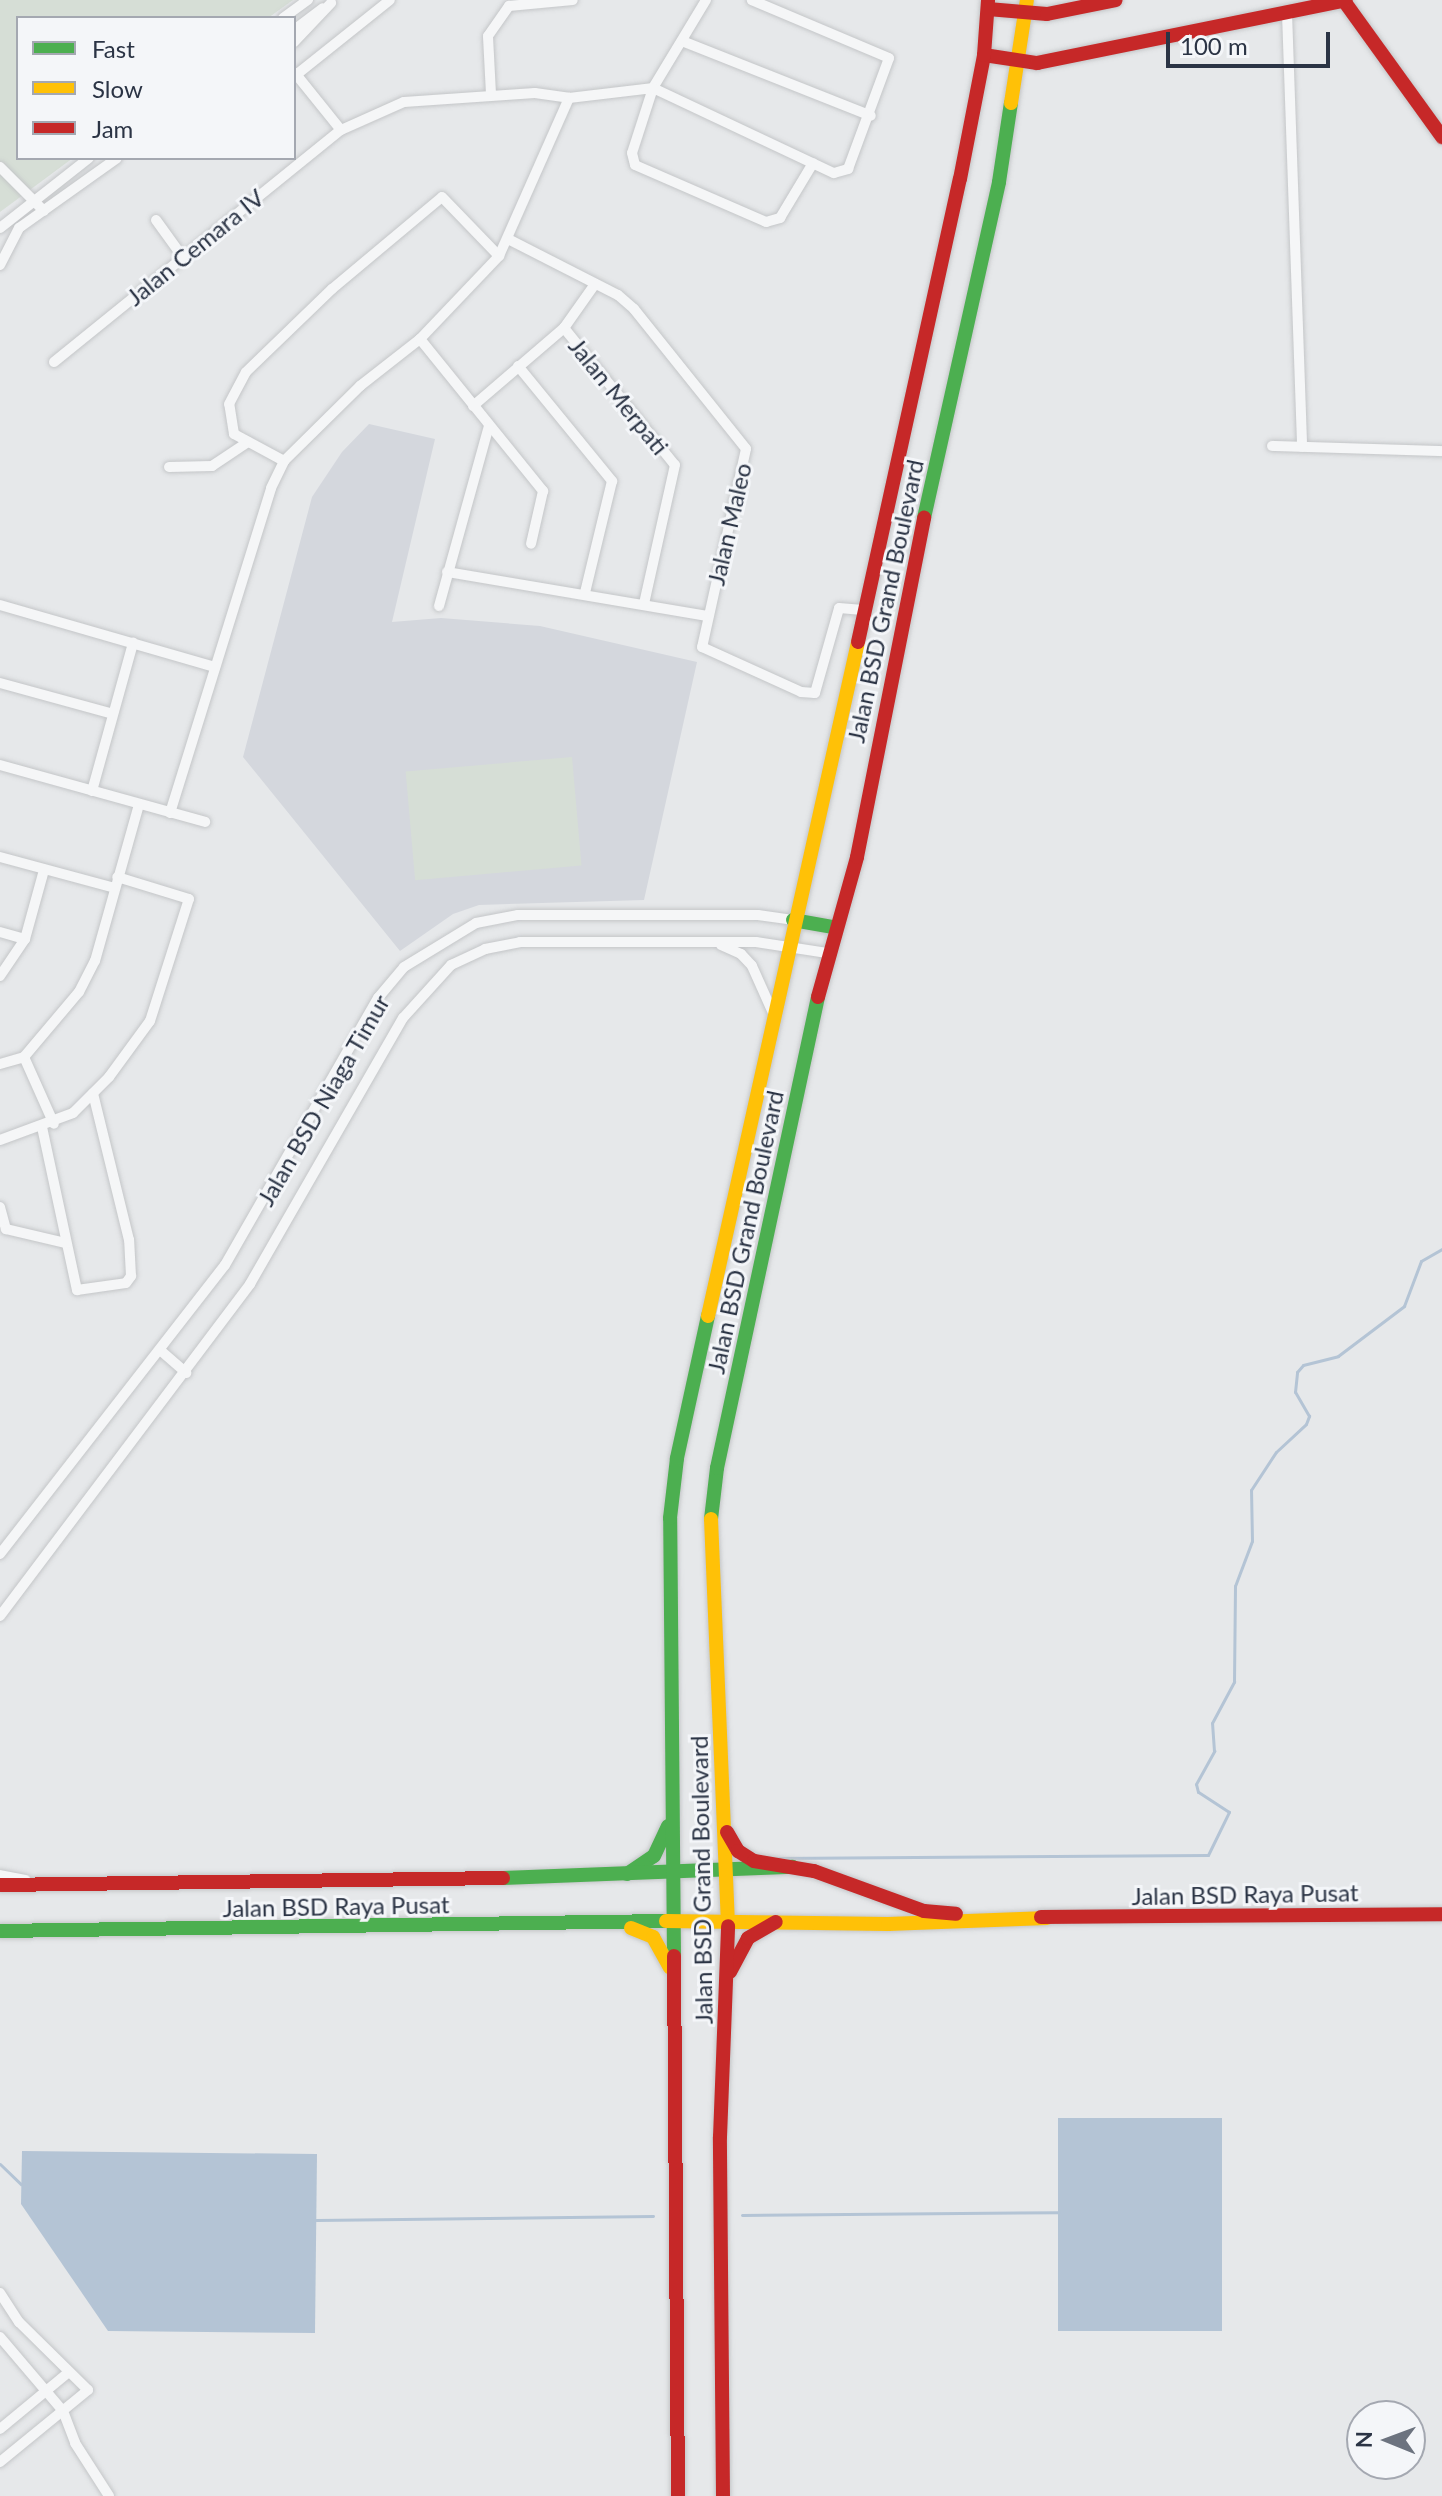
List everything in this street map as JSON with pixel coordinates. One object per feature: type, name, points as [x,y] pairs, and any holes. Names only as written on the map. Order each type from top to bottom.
[{"type":"main road","points":[[988,4],[1026,6],[1047,14],[1116,0]]},
{"type":"main road","points":[[984,55],[1037,63],[1345,0],[1442,137]]},
{"type":"main road","name":"Jalan BSD Grand Boulevard","points":[[678,2496],[670,1518],[677,1458],[984,55],[988,4]]},
{"type":"main road","name":"Jalan BSD Grand Boulevard","points":[[723,2496],[720,2137],[728,1919],[711,1524],[717,1468],[827,953],[857,857],[908,588],[1021,61],[1026,6]]},
{"type":"main road","points":[[793,920],[833,927]]},
{"type":"main road","points":[[724,1812],[728,1838],[738,1851],[754,1861],[793,1867],[924,1911],[1047,1918]]},
{"type":"main road","points":[[623,1877],[646,1864],[661,1848],[672,1816]]},
{"type":"main road","name":"Jalan BSD Raya Pusat","points":[[0,1885],[672,1876],[793,1867]]},
{"type":"main road","name":"Jalan BSD Raya Pusat","points":[[0,1931],[624,1925],[728,1919],[888,1924],[1047,1918],[1442,1914]]},
{"type":"main road","points":[[727,1979],[748,1938],[784,1919]]},
{"type":"main road","points":[[624,1925],[653,1937],[673,1976]]},
{"type":"street","points":[[286,16],[308,0]]},
{"type":"street","points":[[296,73],[390,0]]},
{"type":"street","points":[[491,94],[488,36],[509,6],[573,0]]},
{"type":"street","points":[[706,0],[653,88],[632,153],[635,165],[766,222],[780,218],[813,163]]},
{"type":"street","points":[[653,88],[834,173],[848,169],[891,63],[886,55],[752,0]]},
{"type":"street","points":[[296,29],[333,1]]},
{"type":"street","points":[[296,40],[333,1]]},
{"type":"street","points":[[1287,13],[1302,447]]},
{"type":"street","points":[[682,41],[871,116]]},
{"type":"street","points":[[296,75],[341,130]]},
{"type":"street","name":"Jalan Cemara IV","points":[[54,362],[341,130],[404,102],[491,94],[569,98],[653,88]]},
{"type":"street","points":[[170,813],[271,488],[284,461],[360,386],[420,339],[499,256],[510,240],[569,98]]},
{"type":"street","points":[[0,228],[32,199],[86,160]]},
{"type":"street","points":[[0,265],[13,234],[114,160]]},
{"type":"street","points":[[0,167],[44,211]]},
{"type":"street","points":[[284,461],[234,434],[227,415],[246,372],[332,289],[439,198],[449,199],[499,256]]},
{"type":"street","points":[[156,220],[182,256]]},
{"type":"street","name":"Jalan Maleo","points":[[510,240],[595,284],[634,309],[746,449],[702,647],[801,692],[815,693],[819,688],[839,608],[863,610]]},
{"type":"street","points":[[473,406],[564,328],[595,284]]},
{"type":"street","name":"Jalan Merpati","points":[[564,328],[675,465],[644,604]]},
{"type":"street","points":[[420,339],[543,491],[531,544]]},
{"type":"street","points":[[518,366],[612,481],[585,593]]},
{"type":"street","points":[[439,606],[489,426]]},
{"type":"street","points":[[169,467],[212,466],[248,442]]},
{"type":"street","points":[[1272,446],[1442,451]]},
{"type":"street","points":[[447,572],[708,616]]},
{"type":"street","points":[[0,605],[215,667]]},
{"type":"street","points":[[92,791],[133,643]]},
{"type":"street","points":[[0,683],[113,714]]},
{"type":"street","points":[[0,765],[205,822]]},
{"type":"street","points":[[0,1064],[24,1057],[79,992],[95,961],[139,804]]},
{"type":"street","points":[[0,857],[44,870],[187,896],[189,903],[150,1021],[93,1093],[54,1124],[0,1140]]},
{"type":"street","points":[[0,976],[25,939],[44,870]]},
{"type":"street","name":"Jalan BSD Niaga Timur","points":[[0,1554],[225,1265],[271,1191],[378,998],[404,967],[437,942],[476,923],[518,915],[758,915],[793,920]]},
{"type":"street","points":[[0,932],[25,939]]},
{"type":"street","name":"Jalan BSD Niaga Timur","points":[[0,1616],[186,1373],[290,1219],[403,1018],[451,965],[485,949],[520,942],[715,942],[827,953]]},
{"type":"street","points":[[715,942],[741,954],[752,966],[773,1013]]},
{"type":"street","points":[[24,1057],[54,1124]]},
{"type":"street","points":[[42,1127],[77,1290],[129,1281],[129,1240],[93,1093]]},
{"type":"street","points":[[0,1207],[6,1229],[65,1243]]},
{"type":"street","points":[[160,1350],[186,1373]]},
{"type":"street","points":[[0,1875],[60,1886]]},
{"type":"street","points":[[0,2293],[19,2322],[88,2390],[0,2462]]},
{"type":"street","points":[[0,2337],[63,2411],[75,2443],[109,2496]]},
{"type":"street","points":[[0,2429],[69,2372]]},
{"type":"shaded area","points":[[0,0],[293,0],[271,16],[16,16],[16,160],[70,160],[0,212]]},
{"type":"shaded area","points":[[369,424],[435,439],[392,622],[441,618],[540,626],[697,662],[644,900],[479,905],[453,914],[400,951],[243,757],[312,497],[342,452]]},
{"type":"shaded area","points":[[572,757],[581,866],[415,880],[406,772]]},
{"type":"water","points":[[1058,2118],[1222,2118],[1222,2331],[1058,2331]]},
{"type":"water","points":[[22,2151],[317,2154],[315,2333],[108,2331],[21,2204]]},
{"type":"waterway","points":[[778,1858],[1208,1855],[1229,1812],[1198,1792],[1196,1784],[1214,1751],[1212,1723],[1234,1682],[1235,1586],[1252,1541],[1251,1490],[1276,1452],[1306,1424],[1309,1416],[1295,1392],[1297,1372],[1303,1365],[1338,1356],[1404,1306],[1421,1261],[1442,1249]]},
{"type":"waterway","points":[[0,2164],[21,2184]]},
{"type":"waterway","points":[[742,2215],[1059,2212]]},
{"type":"waterway","points":[[316,2220],[653,2216]]},
{"type":"traffic: fast","points":[[924,518],[999,182],[1011,103]]},
{"type":"traffic: fast","points":[[793,920],[833,927]]},
{"type":"traffic: fast","points":[[711,1519],[717,1468],[818,997]]},
{"type":"traffic: fast","points":[[674,1956],[670,1518],[677,1458],[708,1316]]},
{"type":"traffic: fast","points":[[627,1874],[654,1856],[668,1826]]},
{"type":"traffic: fast","points":[[503,1878],[793,1867]]},
{"type":"traffic: fast","points":[[0,1931],[666,1921]]},
{"type":"traffic: slow","points":[[1011,103],[1027,0]]},
{"type":"traffic: slow","points":[[708,1316],[858,642]]},
{"type":"traffic: slow","points":[[711,1519],[728,1926]]},
{"type":"traffic: slow","points":[[666,1921],[888,1924],[1047,1918]]},
{"type":"traffic: slow","points":[[631,1928],[653,1937],[670,1968]]},
{"type":"traffic: jam","points":[[858,642],[960,179],[984,55],[988,0]]},
{"type":"traffic: jam","points":[[988,9],[1047,14],[1116,0]]},
{"type":"traffic: jam","points":[[984,55],[1037,63],[1346,0]]},
{"type":"traffic: jam","points":[[1344,1],[1442,137]]},
{"type":"traffic: jam","points":[[818,997],[857,857],[924,518]]},
{"type":"traffic: jam","points":[[727,1832],[738,1851],[754,1861],[814,1871],[924,1911],[956,1914]]},
{"type":"traffic: jam","points":[[0,1885],[503,1878]]},
{"type":"traffic: jam","points":[[1041,1917],[1442,1914]]},
{"type":"traffic: jam","points":[[730,1972],[748,1938],[776,1922]]},
{"type":"traffic: jam","points":[[723,2496],[720,2137],[728,1926]]},
{"type":"traffic: jam","points":[[674,1956],[678,2496]]}]
